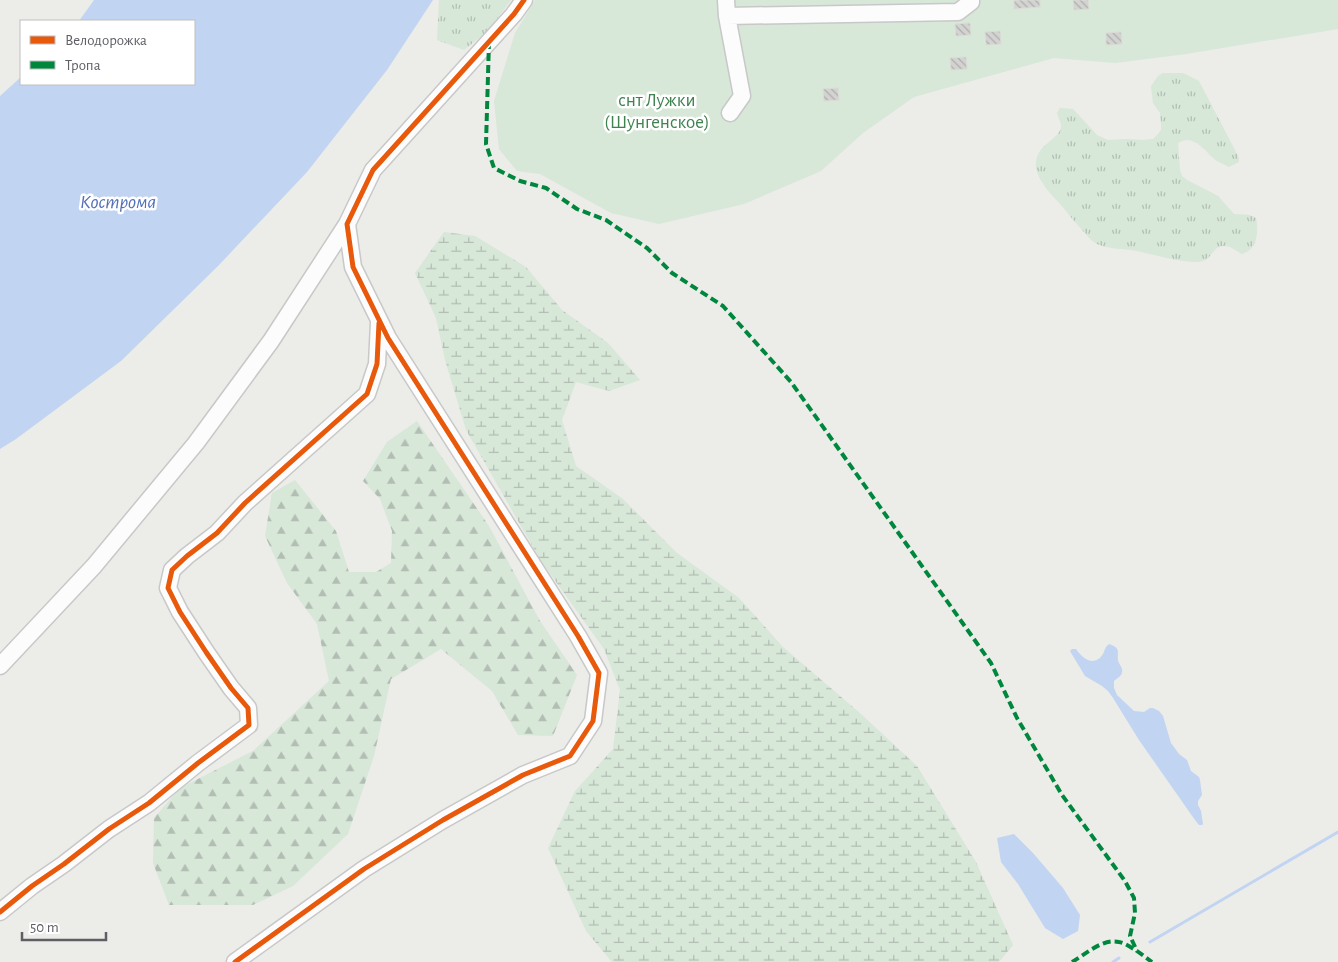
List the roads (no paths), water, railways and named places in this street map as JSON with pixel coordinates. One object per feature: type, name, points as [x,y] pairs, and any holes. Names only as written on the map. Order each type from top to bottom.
[{"type":"street","points":[[0,666],[94,566],[196,443],[271,341],[347,224],[374,170],[514,14],[524,0]]},
{"type":"street","points":[[730,113],[742,96],[727,8],[958,12],[971,0]]},
{"type":"street","points":[[235,962],[364,869],[443,820],[523,775],[570,756],[593,721],[599,673],[573,628],[388,338],[353,267],[347,224]]},
{"type":"street","points":[[0,912],[109,828],[150,803],[249,724],[248,708],[231,688],[206,652],[180,612],[168,588],[172,570],[216,533],[245,503],[367,394],[377,364],[380,321]]},
{"type":"water","name":"Кострома","points":[[94,0],[433,0],[387,70],[307,172],[218,266],[121,361],[0,449],[0,96],[20,78],[20,85],[195,85],[195,20],[80,20]]},
{"type":"water","points":[[1109,644],[1117,648],[1118,660],[1122,669],[1121,675],[1114,681],[1117,695],[1134,711],[1144,712],[1153,708],[1159,711],[1163,716],[1171,743],[1179,754],[1187,760],[1191,771],[1199,777],[1202,795],[1198,805],[1201,811],[1202,825],[1199,825],[1195,820],[1139,740],[1108,691],[1085,676],[1070,651],[1076,649],[1081,656],[1092,661],[1100,658]]},
{"type":"water","points":[[1014,834],[1063,888],[1080,915],[1078,931],[1063,939],[1045,928],[1018,884],[1001,862],[997,838]]},
{"type":"waterway","points":[[1150,942],[1338,832]]},
{"type":"waterway","points":[[1113,962],[1119,958]]},
{"type":"park label","name":"снт Лужки (Шунгенское)","points":[[657,110]]}]
